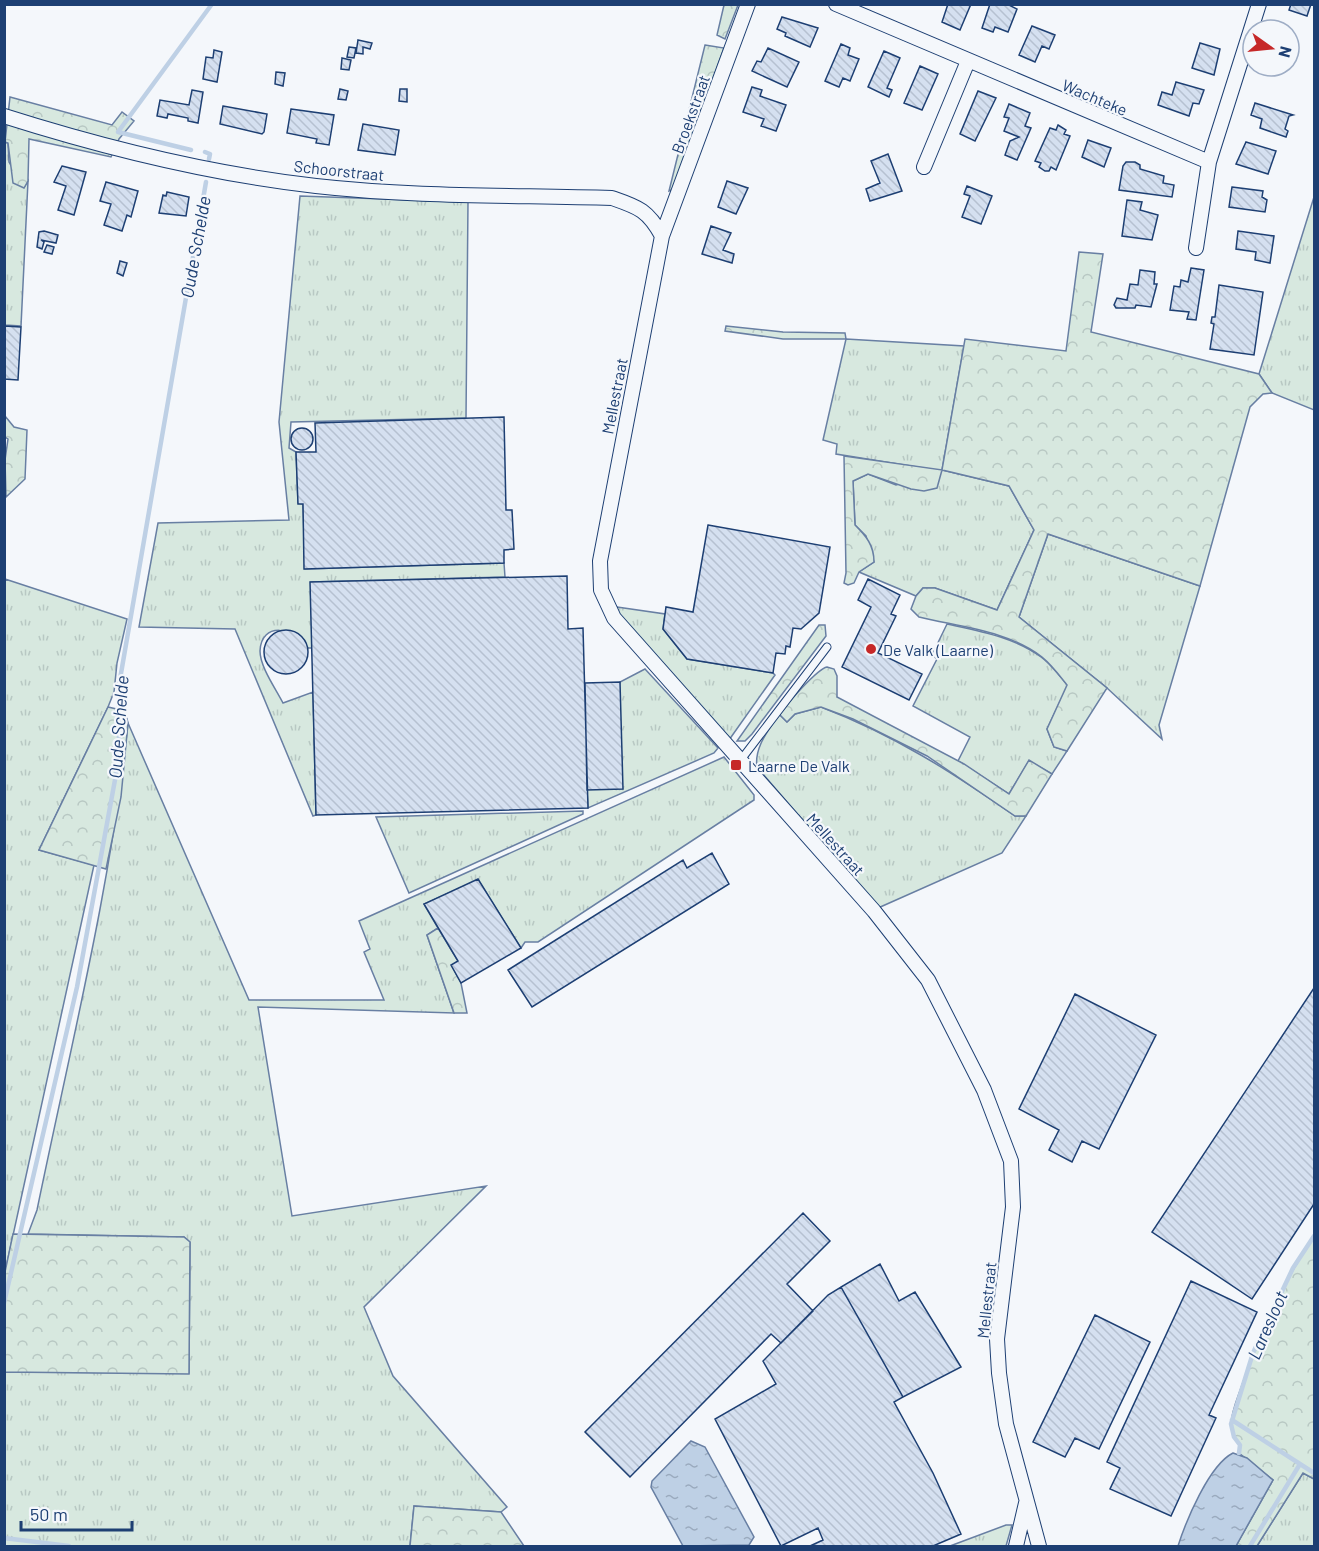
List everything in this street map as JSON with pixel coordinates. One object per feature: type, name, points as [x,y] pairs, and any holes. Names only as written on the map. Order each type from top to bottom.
[{"type":"street","name":"Broekstraat","points":[[662,236],[748,4]]},
{"type":"street","name":"Wachteke","points":[[836,4],[1209,162]]},
{"type":"street","points":[[1196,248],[1209,162],[1259,4]]},
{"type":"street","points":[[924,167],[968,61]]},
{"type":"street","name":"Schoorstraat","points":[[4,116],[75,138],[177,162],[316,186],[396,192],[612,198],[642,208],[654,221],[662,236]]},
{"type":"street","name":"Mellestraat","points":[[662,236],[610,502],[600,561],[601,590],[614,618],[874,911],[928,980],[984,1090],[1011,1161],[1012,1207],[998,1340],[999,1373],[1006,1424],[1039,1546]]},
{"type":"street","name":"Mellestraat","points":[[1016,1546],[1026,1501]]},
{"type":"lane","points":[[740,761],[827,647]]},
{"type":"green space","points":[[724,5],[738,5],[725,39],[717,35]]},
{"type":"green space","points":[[705,45],[724,48],[674,189],[669,191]]},
{"type":"green space","points":[[10,97],[112,125],[122,112],[134,121],[119,139],[111,157],[29,139],[28,181],[24,188],[13,183],[8,143],[5,142]]},
{"type":"green space","points":[[4,142],[8,143],[9,162],[24,187],[28,181],[21,326],[5,325]]},
{"type":"green space","points":[[300,196],[468,202],[466,418],[291,422],[289,448],[296,452],[298,503],[303,504],[305,569],[504,563],[505,577],[311,582],[312,648],[308,648],[295,635],[280,630],[266,635],[262,641],[261,657],[265,671],[283,703],[313,692],[316,815],[313,816],[235,629],[139,627],[158,523],[289,520],[279,422]]},
{"type":"green space","points":[[1314,197],[1314,410],[1272,393],[1259,374]]},
{"type":"green space","points":[[1079,252],[1103,254],[1091,332],[1259,374],[1272,393],[1263,394],[1250,407],[1200,586],[1048,534],[1019,617],[1107,688],[1067,751],[1054,747],[1047,729],[1067,685],[1046,660],[1015,641],[984,631],[919,617],[911,609],[916,596],[923,588],[935,588],[997,610],[1034,530],[1009,486],[942,470],[965,339],[1066,351]]},
{"type":"green space","points":[[726,326],[783,332],[845,333],[846,339],[783,339],[725,331]]},
{"type":"green space","points":[[846,339],[964,346],[942,470],[1009,486],[1034,530],[997,610],[935,588],[923,588],[916,596],[859,572],[874,562],[866,536],[855,525],[853,481],[868,474],[896,485],[942,471],[836,454],[837,444],[823,440]]},
{"type":"green space","points":[[5,416],[14,427],[27,430],[25,479],[6,497],[5,460],[8,439],[5,437]]},
{"type":"green space","points":[[844,456],[942,470],[937,488],[924,491],[911,489],[868,474],[853,481],[855,525],[869,541],[874,562],[859,572],[854,583],[848,585],[844,583],[846,573]]},
{"type":"green space","points":[[1048,534],[1200,586],[1159,725],[1162,739],[1107,688],[1019,617]]},
{"type":"green space","points":[[5,579],[127,619],[117,663],[114,692],[39,850],[94,865],[5,1272]]},
{"type":"green space","points":[[617,607],[665,614],[663,629],[687,659],[775,675],[729,740],[618,614]]},
{"type":"green space","points":[[947,624],[996,636],[1031,650],[1045,660],[1068,685],[1047,729],[1054,747],[1067,751],[1052,774],[1029,761],[1009,794],[958,761],[970,737],[913,706],[937,659],[932,655]]},
{"type":"green space","points":[[819,625],[825,625],[826,636],[752,734],[745,741],[737,741]]},
{"type":"green space","points":[[827,667],[834,669],[837,676],[837,697],[964,764],[1009,794],[1029,760],[1052,774],[1026,816],[1015,816],[927,756],[853,719],[821,707],[795,714],[787,722],[779,714],[810,680]]},
{"type":"green space","points":[[645,669],[718,748],[714,753],[588,808],[587,790],[620,682]]},
{"type":"green space","points":[[108,707],[125,711],[128,723],[121,797],[106,869],[39,850]]},
{"type":"green space","points":[[821,707],[898,742],[968,784],[1015,816],[1026,816],[1002,853],[878,908],[757,767],[760,746],[779,714],[787,722],[795,714]]},
{"type":"green space","points":[[128,723],[249,1000],[384,1000],[364,952],[370,949],[359,921],[724,757],[754,795],[754,800],[538,942],[525,942],[521,948],[478,880],[424,904],[438,928],[427,935],[454,1013],[258,1007],[292,1216],[486,1186],[364,1307],[393,1376],[507,1507],[501,1512],[414,1506],[410,1546],[5,1546],[5,1372],[189,1373],[190,1242],[184,1237],[28,1234],[37,1210],[100,907],[121,784]]},
{"type":"green space","points":[[583,811],[583,814],[409,893],[376,817]]},
{"type":"green space","points":[[438,928],[458,961],[452,966],[461,983],[467,1013],[454,1013],[427,935]]},
{"type":"green space","points":[[13,1234],[184,1237],[190,1242],[189,1374],[5,1372],[5,1272]]},
{"type":"green space","points":[[1314,1236],[1314,1479],[1303,1473],[1257,1546],[1236,1546],[1273,1480],[1239,1453],[1240,1445],[1231,1428],[1233,1410],[1256,1346],[1273,1308]]},
{"type":"green space","points":[[1303,1473],[1314,1479],[1314,1546],[1257,1546]]},
{"type":"green space","points":[[414,1506],[501,1512],[524,1546],[410,1546]]},
{"type":"green space","points":[[1006,1525],[1012,1525],[1006,1546],[950,1546]]},
{"type":"water","points":[[691,1441],[705,1447],[754,1537],[749,1545],[683,1546],[651,1487],[652,1481]]},
{"type":"water","points":[[1233,1453],[1247,1458],[1273,1480],[1236,1546],[1178,1546],[1207,1481],[1224,1459]]},
{"type":"building","points":[[948,4],[971,4],[960,30],[942,22]]},
{"type":"building","points":[[990,4],[1007,4],[1017,9],[1008,32],[995,27],[993,32],[982,28]]},
{"type":"building","points":[[1291,4],[1311,4],[1307,16],[1289,10]]},
{"type":"building","points":[[782,17],[818,28],[810,47],[785,36],[786,33],[777,29]]},
{"type":"building","points":[[1032,26],[1055,35],[1049,49],[1042,46],[1035,62],[1019,55]]},
{"type":"building","points":[[358,40],[372,43],[370,49],[363,47],[363,54],[356,53]]},
{"type":"building","points":[[1200,43],[1220,49],[1214,75],[1192,68]]},
{"type":"building","points":[[841,44],[850,48],[848,55],[859,59],[850,81],[843,78],[839,87],[825,81]]},
{"type":"building","points":[[349,47],[356,48],[354,58],[347,57]]},
{"type":"building","points":[[768,48],[799,62],[787,87],[752,71],[757,61],[761,62]]},
{"type":"building","points":[[214,50],[222,52],[217,82],[203,79],[206,57],[213,58]]},
{"type":"building","points":[[884,51],[900,58],[887,88],[892,90],[889,97],[868,87]]},
{"type":"building","points":[[342,58],[351,60],[349,70],[341,69]]},
{"type":"building","points":[[920,66],[938,74],[922,110],[904,103]]},
{"type":"building","points":[[276,72],[285,73],[283,86],[275,84]]},
{"type":"building","points":[[1176,82],[1204,90],[1199,104],[1193,103],[1189,116],[1158,105],[1162,92],[1172,95]]},
{"type":"building","points":[[752,87],[762,90],[760,96],[786,105],[776,131],[761,126],[764,119],[743,112]]},
{"type":"building","points":[[340,89],[348,91],[346,100],[338,99]]},
{"type":"building","points":[[400,89],[407,89],[407,102],[399,101]]},
{"type":"building","points":[[192,90],[203,92],[198,123],[188,121],[188,118],[168,114],[167,118],[157,116],[160,100],[189,105]]},
{"type":"building","points":[[978,91],[996,98],[975,141],[960,134]]},
{"type":"building","points":[[1255,103],[1293,115],[1289,116],[1285,129],[1288,131],[1286,137],[1260,128],[1262,119],[1251,115]]},
{"type":"building","points":[[1009,104],[1030,113],[1025,126],[1031,128],[1017,160],[1005,155],[1010,141],[1019,137],[1004,131],[1009,118],[1004,117]]},
{"type":"building","points":[[223,106],[267,114],[264,132],[262,134],[220,124]]},
{"type":"building","points":[[291,109],[334,115],[329,145],[316,143],[317,139],[287,133]]},
{"type":"building","points":[[363,124],[399,130],[395,155],[358,150]]},
{"type":"building","points":[[1058,125],[1066,130],[1064,134],[1070,136],[1056,170],[1051,167],[1049,171],[1045,171],[1039,167],[1041,163],[1035,161],[1050,128],[1056,130]]},
{"type":"building","points":[[1088,140],[1111,148],[1104,167],[1082,157]]},
{"type":"building","points":[[1246,142],[1276,151],[1268,174],[1236,164]]},
{"type":"building","points":[[888,154],[902,191],[870,201],[866,189],[880,183],[871,161]]},
{"type":"building","points":[[1126,162],[1135,162],[1140,165],[1140,169],[1164,176],[1163,183],[1174,185],[1172,197],[1119,190],[1123,166]]},
{"type":"building","points":[[62,166],[86,172],[74,215],[58,210],[66,186],[54,182]]},
{"type":"building","points":[[727,181],[748,188],[736,214],[718,207]]},
{"type":"building","points":[[106,182],[138,191],[131,217],[127,215],[122,231],[104,225],[111,204],[100,201]]},
{"type":"building","points":[[967,186],[992,196],[981,224],[962,217],[970,196],[964,194]]},
{"type":"building","points":[[1232,187],[1263,191],[1262,197],[1267,200],[1265,212],[1229,207]]},
{"type":"building","points":[[167,192],[189,197],[186,216],[159,213],[163,195],[166,196]]},
{"type":"building","points":[[1127,200],[1142,202],[1140,210],[1158,215],[1152,240],[1122,236]]},
{"type":"building","points":[[711,226],[731,233],[723,250],[734,254],[732,263],[702,254]]},
{"type":"building","points":[[1238,231],[1274,236],[1270,263],[1255,260],[1256,252],[1236,249]]},
{"type":"building","points":[[39,232],[58,235],[56,243],[41,240],[44,242],[42,249],[37,247]]},
{"type":"building","points":[[47,245],[54,247],[52,254],[44,252]]},
{"type":"building","points":[[120,261],[127,263],[123,276],[117,273]]},
{"type":"building","points":[[1191,268],[1204,270],[1196,320],[1187,319],[1189,312],[1170,310],[1174,286],[1180,287],[1181,280],[1188,282]]},
{"type":"building","points":[[1140,270],[1155,272],[1154,284],[1157,284],[1151,307],[1136,305],[1135,308],[1116,308],[1114,305],[1117,298],[1127,300],[1130,284],[1138,285]]},
{"type":"building","points":[[1219,285],[1263,292],[1254,355],[1210,349],[1214,324],[1211,323],[1212,317],[1215,317]]},
{"type":"building","points":[[4,326],[21,327],[18,380],[4,379]]},
{"type":"building","points":[[504,417],[506,510],[512,510],[514,549],[504,550],[504,563],[304,569],[303,504],[298,504],[296,452],[316,452],[315,423]]},
{"type":"building","points":[[302,428],[312,435],[313,439],[306,449],[302,450],[292,443],[291,439],[298,429]]},
{"type":"building","points":[[708,525],[830,547],[819,613],[801,629],[793,628],[790,647],[786,646],[785,654],[776,653],[773,673],[687,659],[663,629],[666,607],[693,612]]},
{"type":"building","points":[[567,576],[568,629],[583,628],[588,808],[316,815],[310,582]]},
{"type":"building","points":[[868,579],[900,595],[891,614],[896,616],[878,653],[922,674],[909,700],[842,667],[871,607],[858,600]]},
{"type":"building","points":[[286,630],[295,631],[302,636],[307,643],[307,661],[302,668],[295,673],[286,674],[277,673],[270,668],[265,661],[264,652],[265,643],[270,636],[277,631]]},
{"type":"building","points":[[620,682],[623,789],[587,790],[585,683]]},
{"type":"building","points":[[712,853],[729,884],[532,1007],[508,970],[683,860],[687,868]]},
{"type":"building","points":[[478,879],[521,948],[461,983],[451,965],[458,961],[424,904]]},
{"type":"building","points":[[1314,988],[1314,1204],[1252,1299],[1152,1232]]},
{"type":"building","points":[[1075,994],[1156,1035],[1099,1149],[1082,1141],[1072,1162],[1049,1150],[1059,1130],[1019,1109]]},
{"type":"building","points":[[803,1213],[830,1241],[787,1284],[813,1311],[781,1343],[771,1334],[630,1477],[585,1432]]},
{"type":"building","points":[[880,1264],[899,1301],[915,1292],[961,1367],[903,1397],[841,1287]]},
{"type":"building","points":[[1191,1281],[1257,1312],[1209,1415],[1216,1418],[1171,1516],[1110,1489],[1120,1468],[1107,1462]]},
{"type":"building","points":[[841,1287],[903,1397],[894,1402],[933,1473],[961,1534],[933,1546],[810,1546],[823,1540],[818,1528],[781,1546],[715,1419],[776,1384],[763,1361],[828,1295]]},
{"type":"building","points":[[1095,1315],[1150,1342],[1099,1449],[1075,1438],[1065,1457],[1033,1442]]},
{"type":"waterway","name":"Oude Schelde","points":[[191,150],[118,132],[212,4]]},
{"type":"waterway","name":"Oude Schelde","points":[[205,152],[210,154],[209,159]]},
{"type":"waterway","name":"Oude Schelde","points":[[4,1303],[77,987],[119,758],[119,685],[206,182]]},
{"type":"waterway","name":"Laresloot","points":[[1239,1453],[1240,1445],[1234,1437],[1231,1424],[1253,1353],[1293,1268],[1314,1236]]},
{"type":"waterway","name":"Laresloot","points":[[1232,1420],[1314,1473]]},
{"type":"waterway","points":[[1250,1546],[1300,1464]]},
{"type":"waterway","points":[[4,1538],[69,1546]]},
{"type":"place","name":"De Valk (Laarne)","points":[[871,649]]},
{"type":"place","name":"Laarne De Valk","points":[[736,765]]}]
